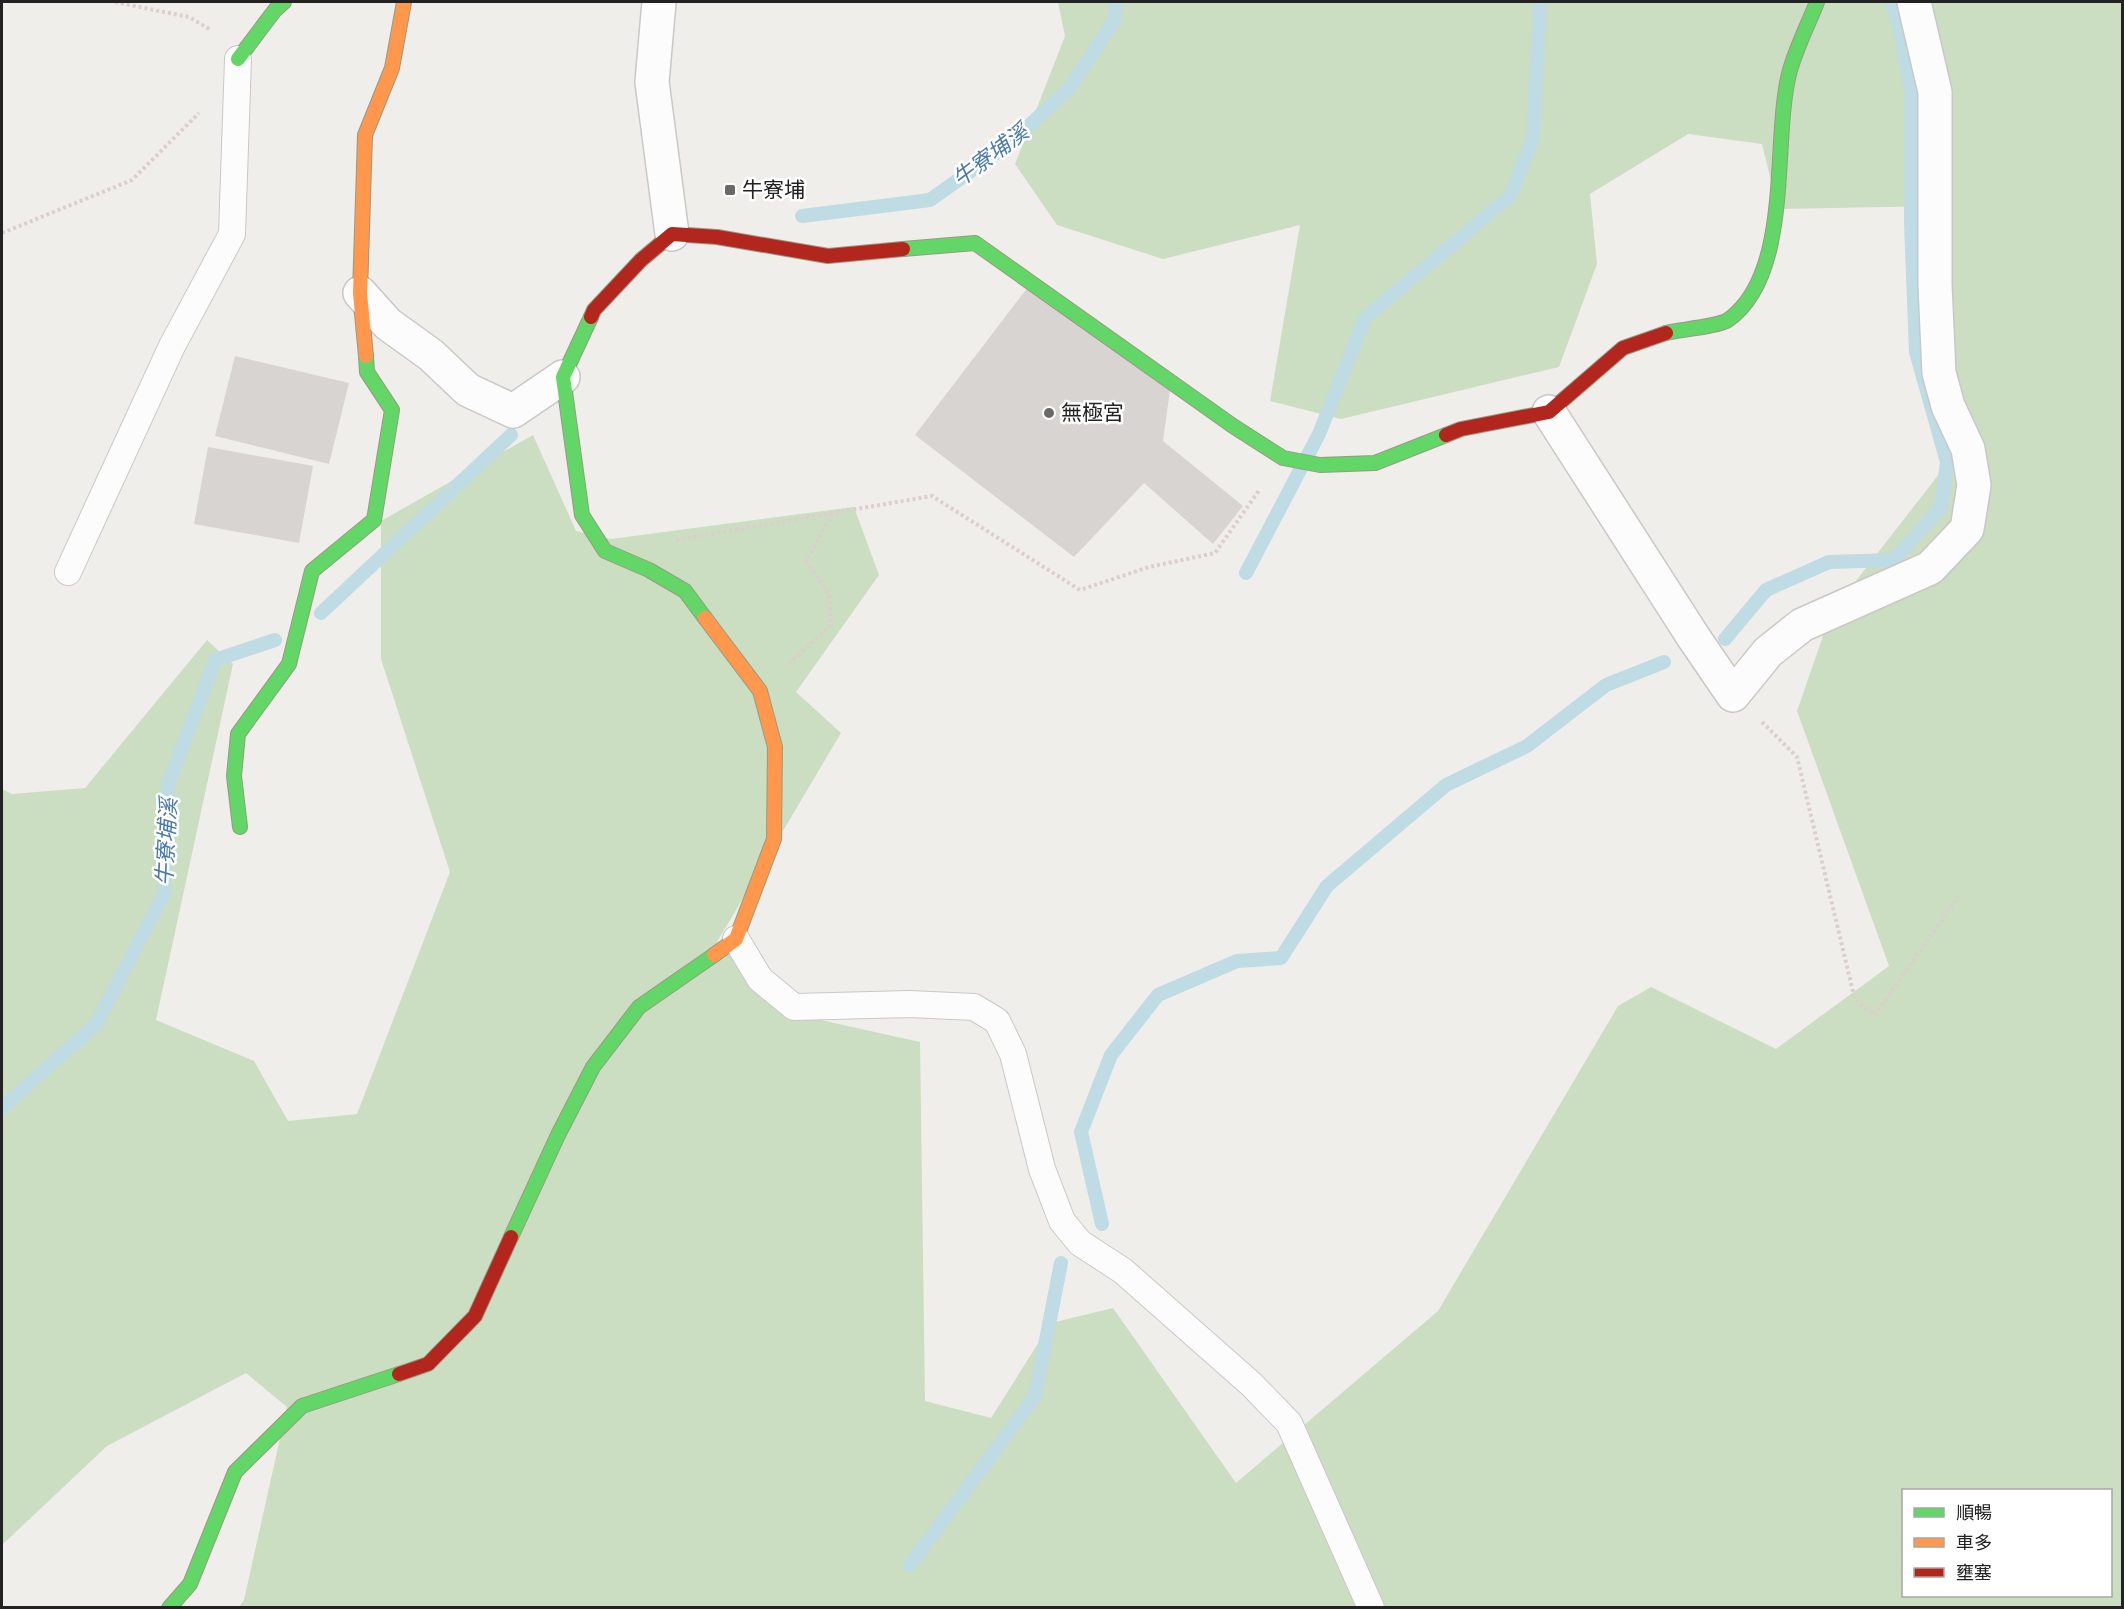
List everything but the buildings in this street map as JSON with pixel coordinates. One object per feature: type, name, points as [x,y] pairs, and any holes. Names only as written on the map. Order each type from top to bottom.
[{"type":"street","points":[[238,59],[275,10],[284,2]]},
{"type":"street","points":[[240,827],[234,776],[238,734],[289,664],[312,571],[374,520],[392,411],[367,372],[360,293],[365,135],[392,68],[404,2]]},
{"type":"street","points":[[659,2],[652,82],[672,234]]},
{"type":"street","points":[[168,1608],[190,1584],[235,1472],[302,1406],[428,1364],[475,1316],[558,1135],[593,1067],[639,1006],[736,939],[774,839],[775,747],[760,691],[685,591],[649,570],[605,551],[582,515],[564,377],[594,310],[641,260],[672,234],[717,237],[828,256],[975,243],[1233,426],[1283,458],[1320,465],[1375,463],[1461,429],[1549,412],[1623,348],[1665,333],[1726,321],[1748,299],[1763,273],[1778,203],[1781,135],[1789,74],[1817,2]]},
{"type":"street","points":[[1549,412],[1733,695],[1768,652],[1802,626],[1930,568],[1967,529],[1974,485],[1968,449],[1948,406],[1939,373],[1935,285],[1935,92],[1914,2]]},
{"type":"street","points":[[360,293],[388,324],[431,355],[468,390],[513,411],[564,377]]},
{"type":"lane","points":[[68,572],[171,346],[232,234],[238,59]]},
{"type":"lane","points":[[736,939],[760,979],[794,1007],[910,1004],[974,1007],[997,1021],[1013,1054],[1042,1169],[1062,1221],[1080,1243],[1124,1271],[1251,1384],[1289,1423],[1371,1608]]},
{"type":"path","points":[[115,2],[189,17],[207,27],[238,59]]},
{"type":"path","points":[[2,233],[132,180],[201,110]]},
{"type":"path","points":[[673,540],[932,496],[1080,590],[1149,567],[1215,553],[1283,458]]},
{"type":"path","points":[[760,691],[831,625],[829,594],[806,561],[832,514]]},
{"type":"path","points":[[1733,695],[1797,757],[1855,1000],[1875,1015],[1958,897]]},
{"type":"green space","points":[[1058,2],[2122,2],[2122,1607],[239,1607],[244,1600],[287,1407],[246,1373],[107,1446],[2,1545],[2,789],[12,794],[85,788],[207,640],[233,664],[156,1020],[254,1061],[288,1121],[357,1114],[450,872],[381,659],[381,521],[533,435],[576,531],[611,539],[854,507],[879,575],[796,692],[841,733],[717,942],[789,1013],[920,1042],[925,1401],[991,1418],[1051,1323],[1113,1308],[1236,1483],[1438,1311],[1618,1006],[1651,987],[1776,1049],[1889,966],[1797,711],[1831,613],[1950,460],[1920,239],[1941,206],[1778,209],[1762,144],[1688,134],[1590,194],[1597,264],[1559,367],[1341,419],[1270,401],[1300,225],[1163,259],[1057,225],[1015,164],[1065,36]]},
{"type":"waterway","name":"牛寮埔溪","points":[[802,216],[930,200],[1010,143],[1069,89],[1114,21],[1116,2]]},
{"type":"waterway","points":[[1246,573],[1319,434],[1365,318],[1510,196],[1533,138],[1540,2]]},
{"type":"waterway","points":[[1725,639],[1766,590],[1829,562],[1894,560],[1941,507],[1947,462],[1916,352],[1911,223],[1911,89],[1898,21],[1891,2]]},
{"type":"waterway","name":"牛寮埔溪","points":[[321,613],[511,435]]},
{"type":"waterway","name":"牛寮埔溪","points":[[2,1108],[96,1024],[164,894],[168,785],[215,660],[275,640]]},
{"type":"waterway","points":[[1102,1224],[1081,1132],[1111,1055],[1158,995],[1237,961],[1281,958],[1327,886],[1446,785],[1527,746],[1606,685],[1664,662]]},
{"type":"waterway","points":[[910,1565],[1035,1396],[1061,1263]]},
{"type":"traffic: fast","points":[[238,59],[275,10],[284,2]]},
{"type":"traffic: fast","points":[[1666,333],[1728,320],[1749,299],[1763,272],[1776,206],[1784,102],[1789,74],[1817,2]]},
{"type":"traffic: fast","points":[[903,249],[975,243],[1233,426],[1283,458],[1320,465],[1375,463],[1446,435]]},
{"type":"traffic: fast","points":[[591,317],[563,377],[582,515],[605,551],[649,570],[685,591],[705,618]]},
{"type":"traffic: fast","points":[[240,827],[234,776],[238,734],[289,664],[312,571],[374,520],[392,410],[367,372],[366,356]]},
{"type":"traffic: fast","points":[[511,1237],[558,1135],[593,1067],[639,1007],[714,955]]},
{"type":"traffic: fast","points":[[169,1608],[190,1584],[235,1472],[302,1406],[399,1374]]},
{"type":"traffic: slow","points":[[366,356],[360,293],[365,135],[392,68],[404,2]]},
{"type":"traffic: slow","points":[[705,618],[760,691],[775,747],[774,839],[736,939],[714,955]]},
{"type":"traffic: jam","points":[[591,317],[594,310],[641,260],[672,234],[717,237],[828,256],[903,249]]},
{"type":"traffic: jam","points":[[1446,435],[1461,429],[1549,412],[1623,348],[1666,333]]},
{"type":"traffic: jam","points":[[399,1374],[428,1364],[475,1316],[511,1237]]},
{"type":"place","name":"牛寮埔","points":[[730,190]]},
{"type":"place","name":"無極宮","points":[[1049,413]]}]
